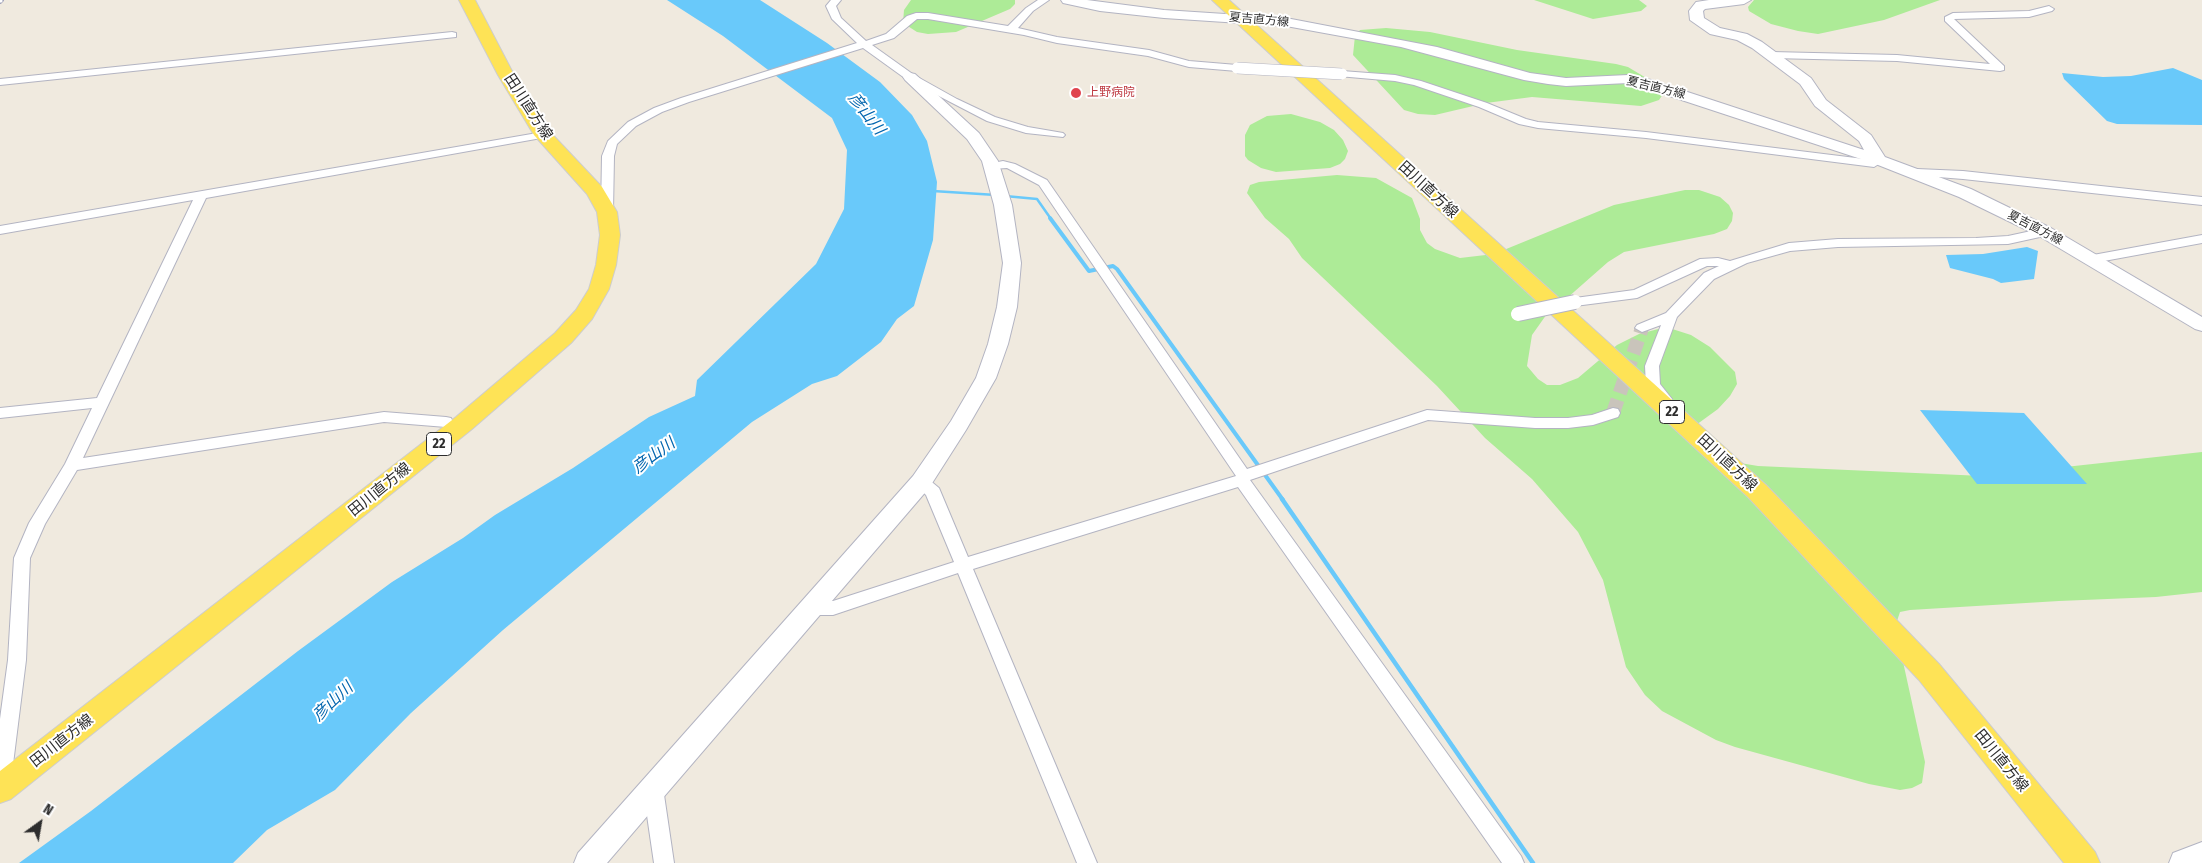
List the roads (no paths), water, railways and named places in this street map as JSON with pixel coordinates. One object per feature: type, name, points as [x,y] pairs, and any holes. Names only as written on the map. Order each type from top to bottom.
[{"type":"main road","name":"田川直方線","points":[[7,783],[441,442],[524,373],[563,338],[584,314],[599,289],[606,265],[610,236],[607,212],[595,191],[544,134],[506,75],[467,0]]},
{"type":"main road","name":"田川直方線","points":[[1211,0],[1230,12],[1686,424],[1757,491],[1929,672],[2084,863]]},
{"type":"main road","name":"田川直方線","points":[[1230,12],[1744,494],[1852,605],[1931,694],[2064,863]]},
{"type":"street","points":[[836,0],[831,6],[837,20],[853,36],[910,76],[953,101],[991,119],[1026,130],[1059,135]]},
{"type":"street","points":[[1010,30],[1029,10],[1044,0]]},
{"type":"street","name":"夏吉直方線","points":[[1068,0],[1109,8],[1230,12],[1401,42],[1529,78],[1566,82],[1635,80],[1693,96],[1917,173],[1965,193],[2045,232],[2202,325]]},
{"type":"street","points":[[607,212],[608,156],[612,143],[632,124],[658,110],[684,100],[890,36],[910,18],[916,16],[928,16],[1058,40],[1149,53],[1189,64],[1395,78],[1417,83],[1483,105],[1524,122],[1538,125],[1646,135],[1874,164],[1879,160],[1865,138],[1820,103],[1806,81],[1772,55],[1742,37],[1715,31],[1697,20],[1696,11],[1701,5],[1744,0]]},
{"type":"street","points":[[1772,55],[1896,58],[2000,68],[1948,19],[1953,16],[2029,14],[2049,9]]},
{"type":"street","points":[[0,82],[452,35]]},
{"type":"street","points":[[588,863],[921,482],[959,425],[986,378],[998,344],[1007,307],[1012,263],[1009,234],[992,166],[973,136],[910,76]]},
{"type":"street","points":[[0,230],[544,134]]},
{"type":"street","points":[[992,166],[1002,164],[1010,166],[1043,183],[1243,478],[1514,863]]},
{"type":"street","points":[[1917,173],[1963,175],[2202,201]]},
{"type":"street","points":[[7,783],[3,767],[17,660],[22,558],[37,522],[72,466],[201,195]]},
{"type":"street","points":[[1686,424],[1653,384],[1652,366],[1671,316],[1709,276],[1742,260],[1788,247],[1838,243],[1976,242],[2008,240],[2045,232]]},
{"type":"street","points":[[2093,259],[2202,239]]},
{"type":"street","points":[[1518,314],[1575,302],[1637,294],[1705,262],[1732,265]]},
{"type":"street","points":[[1642,328],[1671,316]]},
{"type":"street","points":[[0,413],[102,402]]},
{"type":"street","points":[[810,608],[833,608],[1243,478],[1427,415],[1568,424],[1593,420],[1613,413]]},
{"type":"street","points":[[72,466],[384,417],[446,422]]},
{"type":"street","points":[[921,482],[933,492],[1087,863]]},
{"type":"street","points":[[653,788],[664,863]]},
{"type":"street","points":[[2183,863],[2202,856]]},
{"type":"water","name":"彦山川","points":[[667,0],[760,0],[827,43],[880,82],[912,115],[927,141],[937,182],[933,240],[914,306],[897,319],[881,342],[837,376],[812,384],[752,422],[503,630],[411,713],[335,790],[267,830],[233,863],[19,863],[91,811],[298,651],[392,582],[463,538],[495,515],[573,468],[649,417],[695,396],[697,380],[816,264],[844,209],[847,150],[832,118],[723,36]]},
{"type":"water","points":[[2173,68],[2202,80],[2202,125],[2117,124],[2107,121],[2064,79],[2062,73],[2103,77],[2131,76]]},
{"type":"water","points":[[2027,247],[2038,251],[2034,279],[2001,283],[1993,279],[1950,268],[1946,255],[1983,254]]},
{"type":"water","points":[[1920,410],[2024,413],[2087,484],[1977,484]]},
{"type":"waterway","points":[[933,191],[996,195]]},
{"type":"waterway","points":[[1005,196],[1037,199],[1051,219]]},
{"type":"waterway","points":[[1050,218],[1089,271],[1113,266],[1117,269],[1283,500]]},
{"type":"waterway","points":[[1282,499],[1533,863]]},
{"type":"tunnel","points":[[1613,413],[1642,328]]},
{"type":"place","name":"上野病院","points":[[1076,93]]}]
